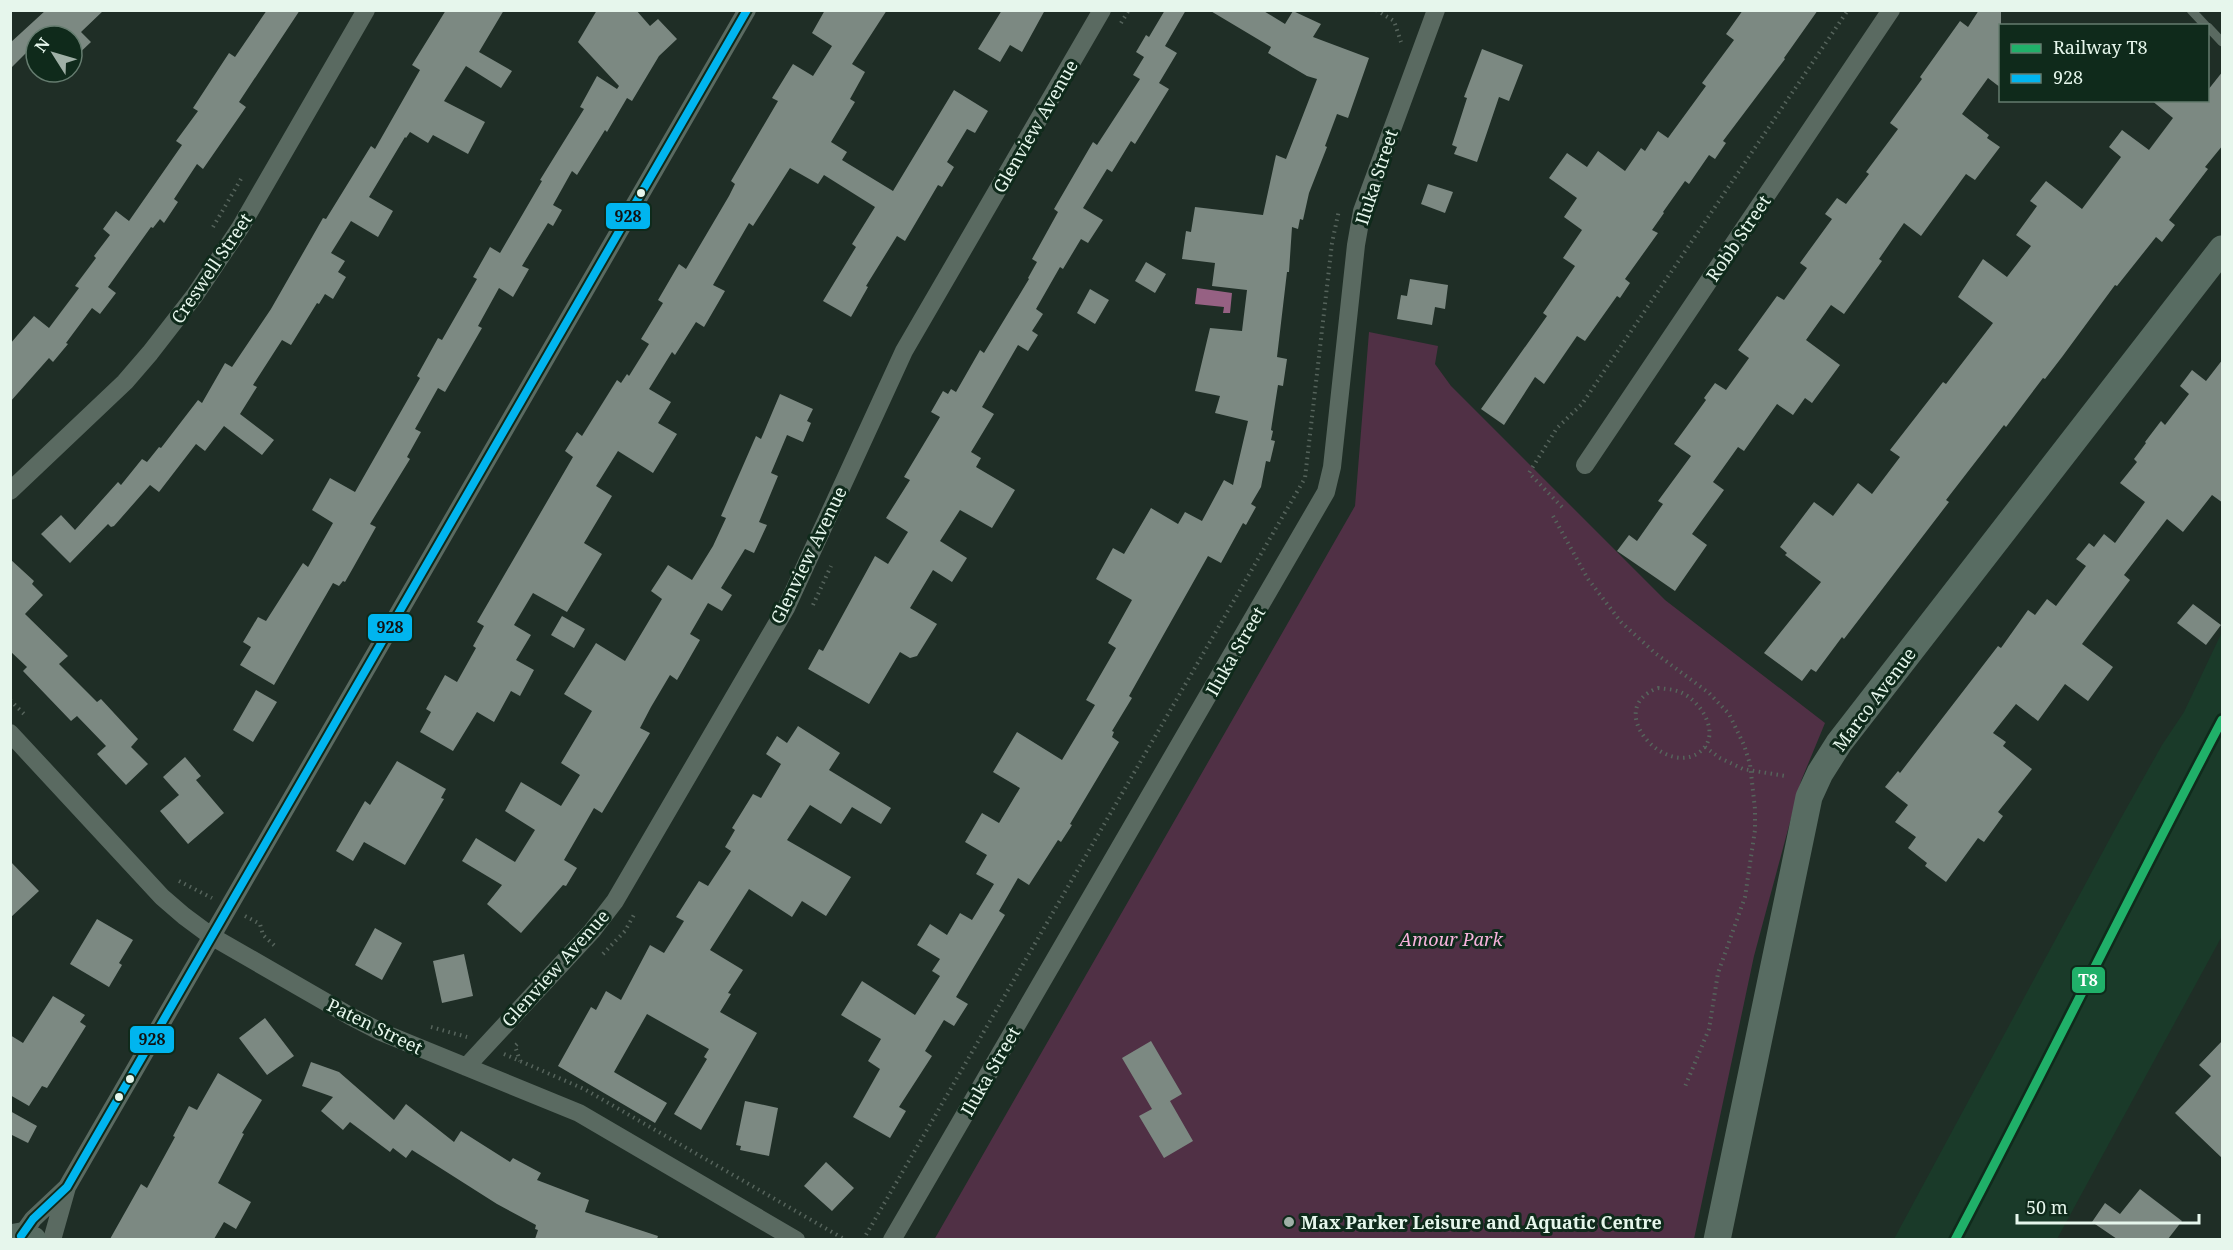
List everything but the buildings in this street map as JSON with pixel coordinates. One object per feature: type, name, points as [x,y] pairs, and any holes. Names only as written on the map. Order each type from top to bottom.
[{"type":"street","name":"Creswell Street","points":[[10,491],[125,381],[195,295],[240,228],[366,10]]},
{"type":"street","name":"Glenview Avenue","points":[[466,1067],[592,931],[615,901],[786,608],[904,351],[1102,10]]},
{"type":"street","name":"Robb Street","points":[[1585,465],[1892,10]]},
{"type":"street","points":[[52,1239],[67,1187],[740,13]]},
{"type":"street","name":"Iluka Street","points":[[892,1239],[1326,492],[1332,467],[1356,245],[1362,211],[1431,13]]},
{"type":"street","name":"Marco Avenue","points":[[1717,1239],[1809,797],[1820,773],[1839,743],[2223,249]]},
{"type":"street","name":"Paten Street","points":[[10,733],[162,897],[211,936],[358,1021],[579,1113],[796,1239]]},
{"type":"street","points":[[18,1237],[33,1219],[67,1187]]},
{"type":"lane","points":[[2191,10],[2205,24]]},
{"type":"lane","points":[[2209,28],[2223,42]]},
{"type":"path","points":[[1376,10],[1394,21],[1401,43]]},
{"type":"path","points":[[1562,507],[1529,473],[1557,428],[1582,404],[1848,10]]},
{"type":"path","points":[[863,1239],[1305,478],[1332,243],[1342,200]]},
{"type":"path","points":[[1553,516],[1588,579],[1621,622],[1655,653],[1709,693],[1729,714],[1744,745],[1751,770],[1755,830],[1745,897],[1718,973],[1709,1029],[1684,1089]]},
{"type":"path","points":[[1658,688],[1682,693],[1691,699],[1705,715],[1710,738],[1705,747],[1696,755],[1678,758],[1667,755],[1649,743],[1636,723],[1636,705],[1642,697],[1658,688]]},
{"type":"path","points":[[1705,747],[1732,765],[1785,776]]},
{"type":"shaded area","points":[[1197,288],[1232,293],[1230,313],[1223,313],[1224,307],[1195,304]]},
{"type":"shaded area","points":[[2222,632],[2222,936],[2057,1239],[1894,1239],[2121,818],[2162,745],[2184,712]]},
{"type":"green space","name":"Amour Park","points":[[1369,332],[1438,346],[1435,364],[1451,386],[1665,600],[1825,723],[1801,781],[1754,956],[1694,1239],[934,1240],[1355,506]]},
{"type":"rail line","name":"T8","points":[[1955,1240],[2222,720]]},
{"type":"transit line","name":"928","points":[[21,1236],[33,1219],[67,1187],[747,10]]},
{"type":"place","name":"Max Parker Leisure and Aquatic Centre","points":[[1289,1222]]}]
